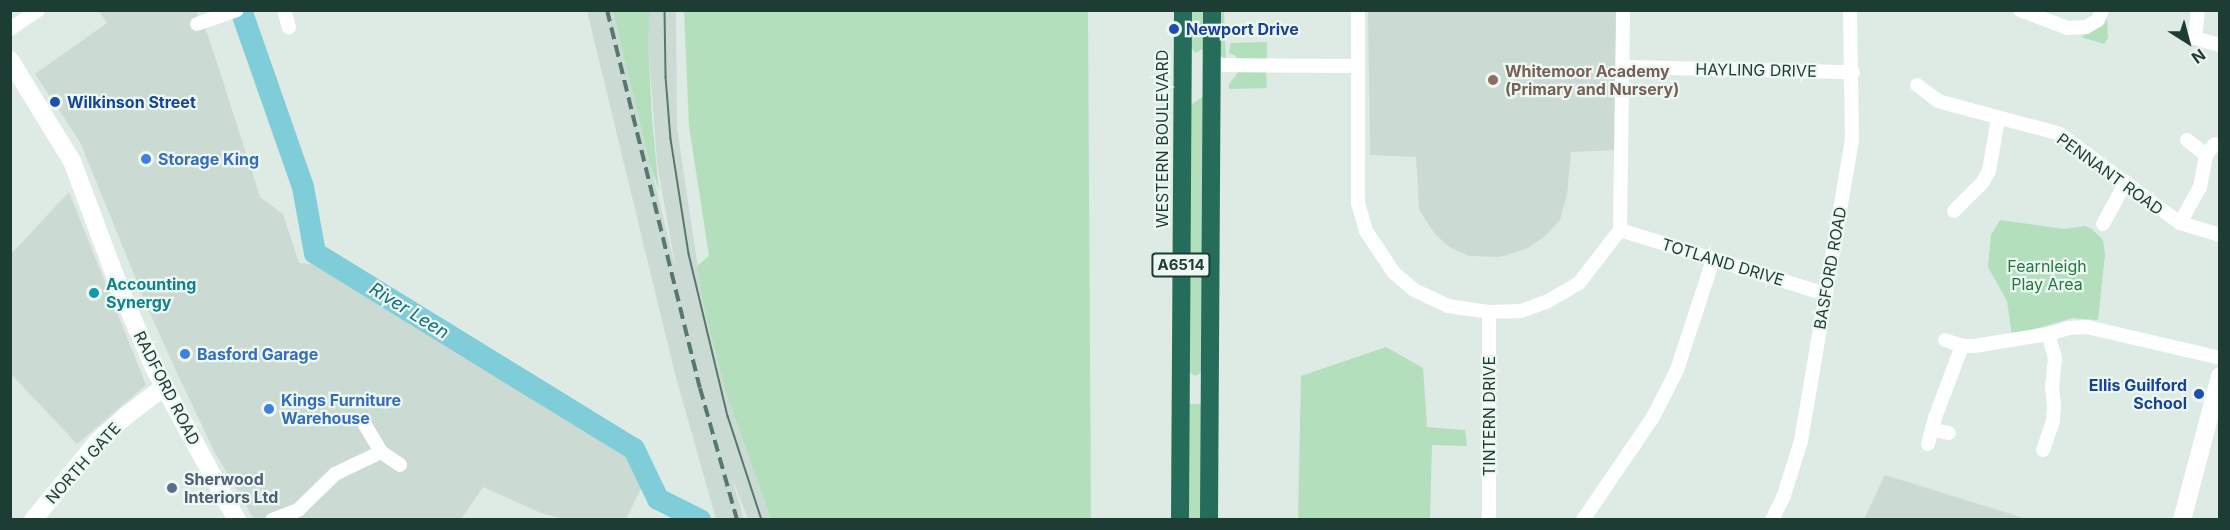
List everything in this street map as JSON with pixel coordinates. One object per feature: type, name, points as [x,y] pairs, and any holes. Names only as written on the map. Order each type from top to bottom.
[{"type":"highway","name":"WESTERN BOULEVARD","points":[[1180,519],[1183,10]]},
{"type":"highway","name":"A6514","points":[[1209,519],[1212,10]]},
{"type":"highway","points":[[1182,63],[1211,65]]},
{"type":"highway","points":[[1181,381],[1210,381]]},
{"type":"street","points":[[10,29],[38,10]]},
{"type":"street","points":[[197,24],[237,10]]},
{"type":"street","points":[[284,10],[289,27]]},
{"type":"street","points":[[1358,10],[1358,203],[1366,231],[1394,273],[1414,290],[1448,306],[1489,312],[1521,310],[1548,301],[1579,283],[1620,230],[1623,10]]},
{"type":"street","name":"BASFORD ROAD","points":[[1772,519],[1784,495],[1802,441],[1852,141],[1850,10]]},
{"type":"street","points":[[2020,10],[2068,28],[2086,27],[2098,20],[2102,10]]},
{"type":"street","points":[[2199,10],[2195,38],[2220,45]]},
{"type":"street","name":"RADFORD ROAD","points":[[10,60],[72,161],[119,287],[164,387],[232,517]]},
{"type":"street","points":[[1211,65],[1358,66]]},
{"type":"street","name":"HAYLING DRIVE","points":[[1624,67],[1852,72]]},
{"type":"street","name":"PENNANT ROAD","points":[[1917,85],[1936,106],[2060,134],[2180,223],[2220,235]]},
{"type":"street","points":[[1954,211],[1989,171],[1998,119]]},
{"type":"street","points":[[2180,223],[2200,187],[2210,150],[2187,140]]},
{"type":"street","points":[[2103,224],[2126,182]]},
{"type":"street","points":[[1966,200],[1977,211]]},
{"type":"street","name":"TOTLAND DRIVE","points":[[1620,230],[1826,294]]},
{"type":"street","points":[[1583,519],[1653,417],[1677,370],[1713,260]]},
{"type":"street","name":"TINTERN DRIVE","points":[[1489,312],[1489,519]]},
{"type":"street","points":[[1945,340],[1962,346],[2087,327],[2220,358]]},
{"type":"street","points":[[2043,450],[2053,421],[2054,405],[2052,387],[2055,358],[2048,334]]},
{"type":"street","points":[[1949,433],[1930,437],[1962,346]]},
{"type":"street","points":[[2182,519],[2220,376]]},
{"type":"street","name":"NORTH GATE","points":[[33,519],[98,441],[164,387]]},
{"type":"street","points":[[365,425],[381,452],[400,465]]},
{"type":"street","points":[[272,519],[298,510],[335,474],[381,452]]},
{"type":"shaded area","points":[[99,11],[196,11],[208,35],[260,197],[283,214],[299,263],[317,265],[635,462],[645,481],[626,519],[563,519],[541,513],[483,487],[461,519],[254,519],[214,451],[177,373],[149,311],[80,142],[35,74],[107,23]]},
{"type":"shaded area","points":[[587,11],[613,11],[676,270],[657,163],[648,40],[650,11],[676,11],[677,128],[704,308],[726,393],[771,519],[748,519],[731,476],[744,519],[716,519],[675,374]]},
{"type":"shaded area","name":"Whitemoor Academy (Primary and Nursery)","points":[[1368,11],[1620,11],[1615,150],[1571,152],[1567,194],[1560,220],[1545,236],[1528,248],[1500,257],[1469,256],[1449,247],[1435,234],[1419,210],[1416,157],[1370,155]]},
{"type":"shaded area","points":[[69,192],[146,385],[77,444],[10,373],[11,254]]},
{"type":"shaded area","points":[[1885,475],[2027,519],[1864,519]]},
{"type":"green space","points":[[613,11],[650,11],[648,40],[659,191],[650,164]]},
{"type":"green space","points":[[684,11],[1088,11],[1091,519],[771,519],[726,393],[704,308],[697,266],[709,256],[689,126]]},
{"type":"green space","points":[[1190,11],[1206,11],[1203,49],[1195,53],[1190,46]]},
{"type":"green space","points":[[1218,11],[1224,11],[1226,60],[1219,54]]},
{"type":"green space","points":[[2107,18],[2108,38],[2104,44],[2081,37],[2101,26]]},
{"type":"green space","points":[[1267,42],[1267,60],[1237,60],[1236,56],[1229,53],[1230,43]]},
{"type":"green space","points":[[1239,71],[1266,71],[1267,88],[1229,89],[1229,84]]},
{"type":"green space","points":[[1204,96],[1203,371],[1196,376],[1188,372],[1189,106]]},
{"type":"green space","name":"Fearnleigh Play Area","points":[[2000,220],[2064,229],[2085,226],[2092,229],[2103,240],[2105,254],[2098,320],[2072,318],[2012,336],[2007,301],[1988,267],[1991,235]]},
{"type":"green space","points":[[1386,347],[1423,368],[1427,427],[1465,430],[1467,446],[1432,445],[1430,519],[1298,519],[1301,376]]},
{"type":"green space","points":[[1187,404],[1202,404],[1202,519],[1187,519]]},
{"type":"waterway","name":"River Leen","points":[[241,10],[303,187],[315,253],[634,449],[658,499],[700,520]]},
{"type":"tram line","points":[[665,10],[666,77],[671,139],[689,254],[728,416],[762,520]]},
{"type":"railway","points":[[607,10],[700,388],[737,520]]},
{"type":"place","name":"Newport Drive","points":[[1174,29]]},
{"type":"place","name":"Whitemoor Academy (Primary and Nursery)","points":[[1493,80]]},
{"type":"place","name":"Wilkinson Street","points":[[55,102]]},
{"type":"place","name":"Storage King","points":[[146,159]]},
{"type":"place","name":"Accounting Synergy","points":[[94,293]]},
{"type":"place","name":"Basford Garage","points":[[185,354]]},
{"type":"place","name":"Ellis Guilford School","points":[[2199,394]]},
{"type":"place","name":"Kings Furniture Warehouse","points":[[269,409]]},
{"type":"place","name":"Sherwood Interiors Ltd","points":[[172,488]]}]
